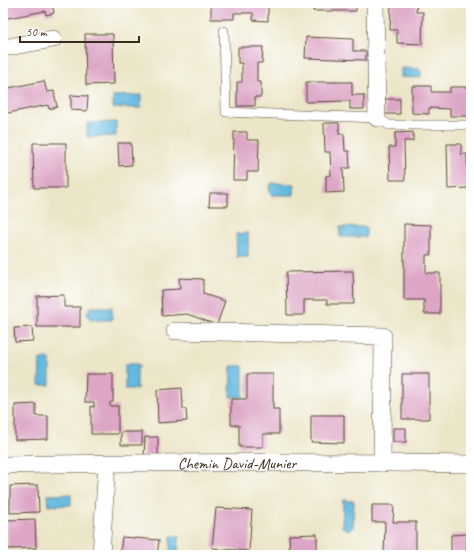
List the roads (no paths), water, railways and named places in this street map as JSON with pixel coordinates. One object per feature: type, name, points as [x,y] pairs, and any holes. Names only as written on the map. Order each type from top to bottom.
[{"type":"street","points":[[375,3],[377,118]]},
{"type":"street","points":[[3,48],[54,39]]},
{"type":"street","points":[[174,331],[383,336],[382,463]]},
{"type":"street","points":[[101,555],[107,463]]},
{"type":"street","name":"Chemin David-Munier","points":[[3,464],[471,464]]},
{"type":"lane","points":[[224,32],[226,112],[377,118],[389,125],[471,125]]},
{"type":"water","points":[[401,68],[419,69],[419,71],[421,71],[421,77],[401,77]]},
{"type":"water","points":[[141,95],[141,108],[113,108],[113,96]]},
{"type":"water","points":[[116,122],[116,136],[87,137],[87,123]]},
{"type":"water","points":[[272,183],[295,184],[294,195],[271,195],[269,187]]},
{"type":"water","points":[[340,227],[366,227],[366,237],[340,237]]},
{"type":"water","points":[[248,233],[248,257],[237,257],[236,234]]},
{"type":"water","points":[[90,307],[112,307],[112,320],[90,320],[87,311],[90,310]]},
{"type":"water","points":[[40,359],[50,359],[50,385],[39,385]]},
{"type":"water","points":[[125,364],[139,365],[139,368],[137,368],[137,389],[125,389]]},
{"type":"water","points":[[231,366],[243,366],[243,397],[230,397]]},
{"type":"water","points":[[71,494],[71,505],[48,506],[47,495]]},
{"type":"water","points":[[343,500],[354,501],[353,527],[348,530],[342,527]]},
{"type":"water","points":[[171,536],[179,536],[178,553],[176,555],[172,555],[170,552]]}]
